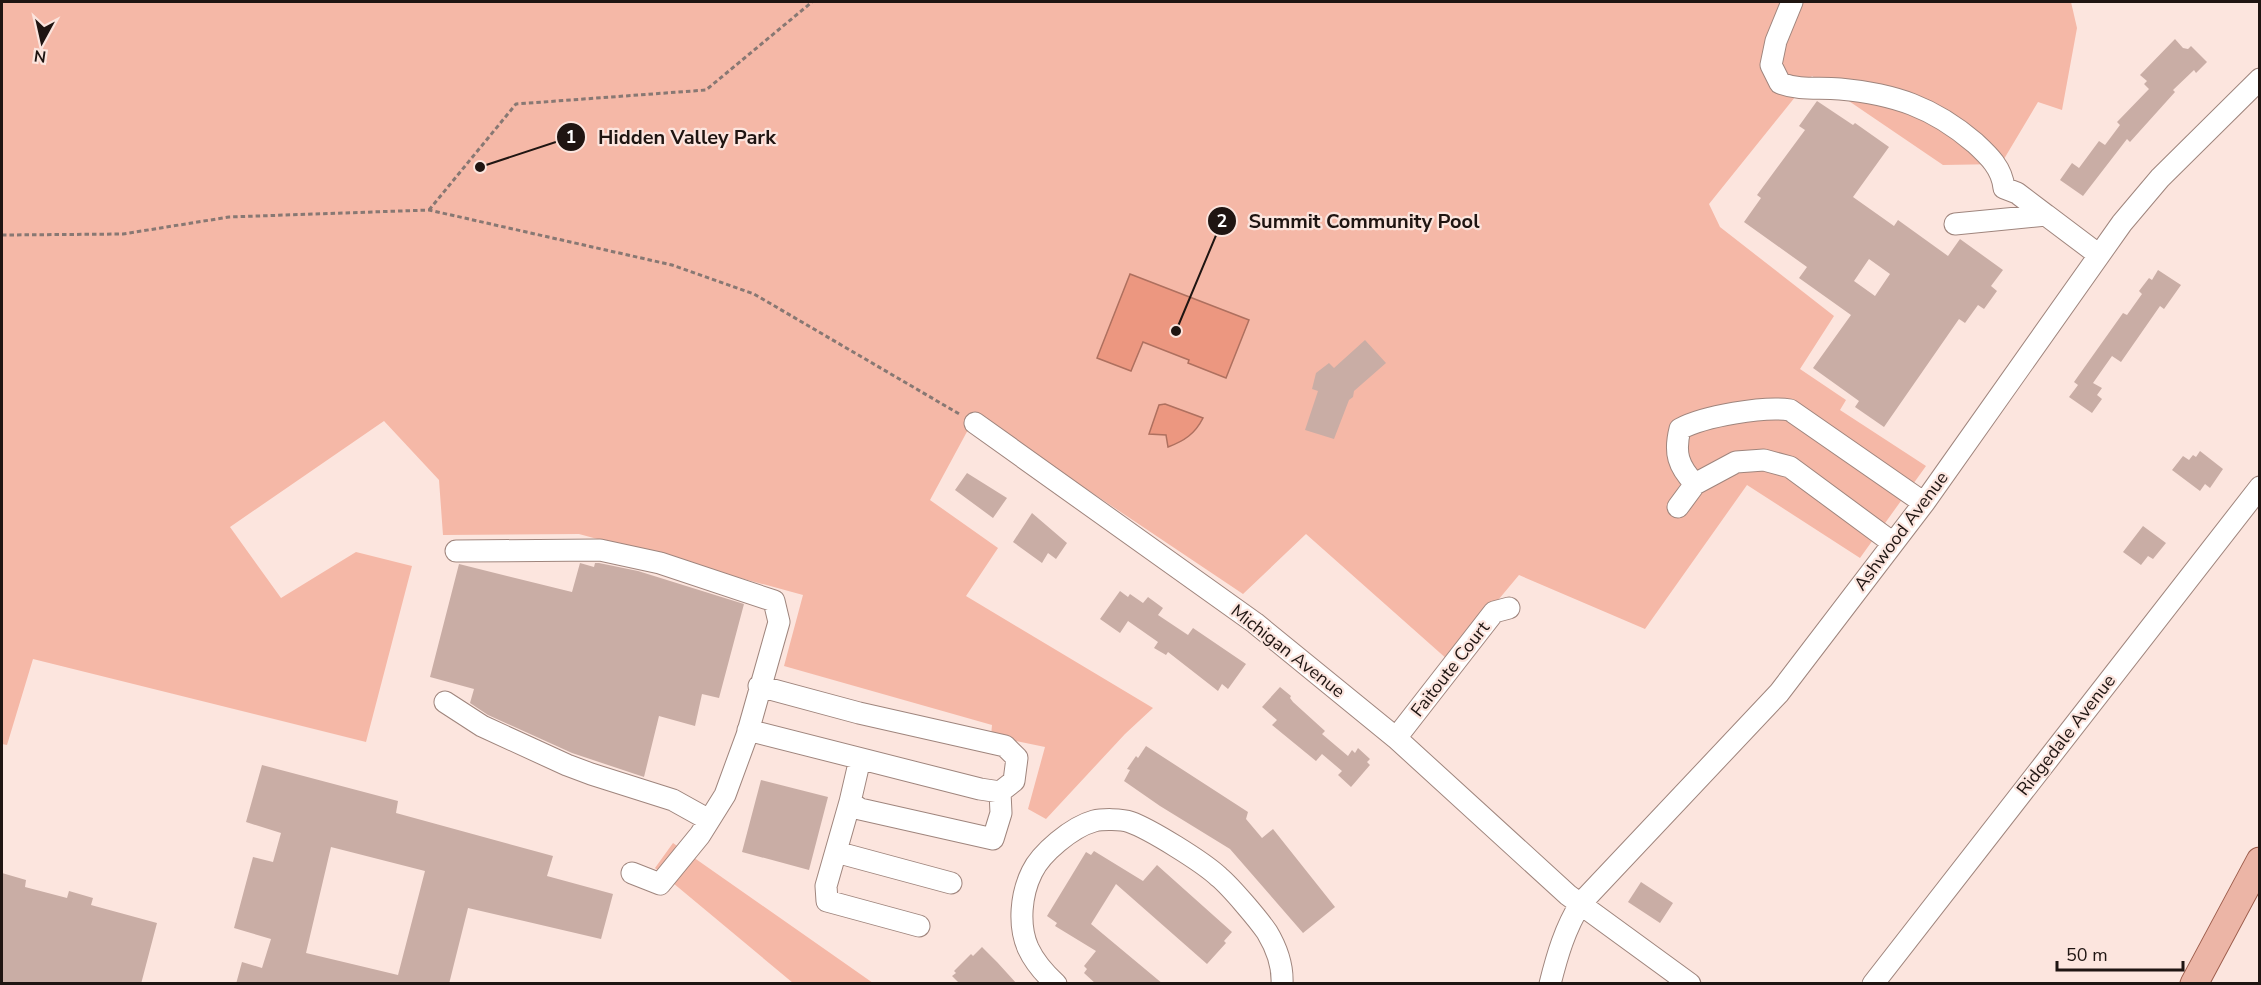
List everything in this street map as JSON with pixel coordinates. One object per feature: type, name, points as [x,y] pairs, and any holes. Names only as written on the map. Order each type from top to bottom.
[{"type":"main road","points":[[2194,984],[2259,861]]},
{"type":"street","points":[[1792,2],[1776,41],[1771,65],[1780,83],[1796,89],[1839,89],[1873,93],[1907,102],[1941,117],[1988,155],[2003,175],[2004,188],[2017,193],[2100,255]]},
{"type":"street","name":"Ashwood Avenue","points":[[1550,984],[1559,948],[1581,903],[1779,693],[1924,503],[2122,223],[2160,178],[2259,79]]},
{"type":"street","points":[[1955,224],[2046,215]]},
{"type":"street","points":[[1695,484],[1688,477],[1678,459],[1676,444],[1680,429],[1692,422],[1773,408],[1790,410],[1924,503]]},
{"type":"street","name":"Michigan Avenue","points":[[975,423],[1255,623],[1396,738],[1568,895],[1690,984]]},
{"type":"street","points":[[1678,507],[1695,484],[1737,462],[1764,460],[1790,468],[1893,543]]},
{"type":"street","name":"Ridgedale Avenue","points":[[1873,984],[2259,487]]},
{"type":"street","points":[[456,551],[600,550],[660,564],[774,601],[779,622],[748,730],[725,795],[700,835],[660,884],[632,873]]},
{"type":"street","name":"Faitoute Court","points":[[1396,738],[1494,612],[1509,608]]},
{"type":"street","points":[[748,730],[980,789],[1000,792],[1014,782],[1017,759],[1005,746],[759,686]]},
{"type":"street","points":[[445,702],[482,726],[567,765],[673,800],[709,820]]},
{"type":"street","points":[[860,759],[826,886],[827,901],[919,926]]},
{"type":"street","points":[[850,802],[860,809],[993,839],[1001,813],[1000,792]]},
{"type":"street","points":[[1056,984],[1044,972],[1028,948],[1022,925],[1023,899],[1032,872],[1051,847],[1094,821],[1129,821],[1173,845],[1219,876],[1267,931],[1277,953],[1282,984]]},
{"type":"street","points":[[836,852],[951,883]]},
{"type":"path","points":[[429,210],[516,104],[706,90],[812,2]]},
{"type":"path","points":[[2,235],[123,234],[229,217],[429,210],[672,265],[754,294],[975,423]]},
{"type":"shaded area","points":[[2,2],[2071,2],[2077,28],[2062,110],[2038,102],[2001,164],[1943,165],[1812,76],[1709,204],[1720,227],[1834,316],[1800,369],[1846,400],[1840,410],[1926,466],[1860,558],[1747,485],[1645,629],[1519,575],[1448,660],[1306,534],[1243,594],[976,415],[930,500],[998,548],[966,596],[1153,708],[1125,734],[1046,819],[1028,809],[1045,747],[991,736],[992,725],[784,666],[803,595],[579,534],[443,535],[439,480],[384,421],[230,527],[281,598],[356,552],[412,566],[366,742],[33,659],[7,745],[2,744]]},
{"type":"shaded area","points":[[1130,274],[1249,320],[1226,378],[1143,342],[1131,371],[1097,358]]},
{"type":"shaded area","points":[[1165,404],[1203,418],[1188,436],[1168,447],[1166,435],[1149,434],[1159,405]]},
{"type":"shaded area","points":[[673,843],[873,983],[793,983],[655,868]]},
{"type":"building","points":[[2175,39],[2183,48],[2188,49],[2191,46],[2207,62],[2196,73],[2194,70],[2173,90],[2175,92],[2130,142],[2127,139],[2083,196],[2060,180],[2072,163],[2079,168],[2099,141],[2105,145],[2120,125],[2117,122],[2149,89],[2144,84],[2147,81],[2140,75]]},
{"type":"building","points":[[1817,101],[1853,125],[1855,123],[1889,147],[1853,197],[1894,226],[1898,220],[1948,256],[1960,239],[2003,270],[1991,286],[1997,291],[1984,309],[1978,305],[1965,323],[1959,319],[1884,427],[1855,407],[1859,401],[1813,368],[1851,315],[1799,278],[1807,267],[1744,222],[1761,198],[1757,195],[1805,130],[1799,126]],"holes":[[[1869,259],[1890,274],[1875,296],[1854,281]]]},
{"type":"building","points":[[2158,270],[2181,285],[2164,309],[2160,306],[2121,362],[2112,356],[2093,383],[2102,388],[2097,395],[2102,399],[2092,413],[2069,397],[2078,385],[2074,382],[2123,313],[2127,315],[2142,294],[2139,291],[2149,278],[2152,280]]},
{"type":"building","points":[[1365,340],[1386,363],[1354,391],[1334,439],[1305,430],[1318,391],[1312,389],[1316,373],[1329,363],[1334,368]]},
{"type":"building","points":[[2200,451],[2223,469],[2210,488],[2205,484],[2200,491],[2172,470],[2183,456],[2189,460],[2193,455],[2196,457]]},
{"type":"building","points":[[967,473],[1007,498],[993,518],[955,490]]},
{"type":"building","points":[[1032,513],[1067,543],[1056,559],[1048,553],[1042,563],[1013,542]]},
{"type":"building","points":[[2143,526],[2166,543],[2153,559],[2148,556],[2141,565],[2123,552]]},
{"type":"building","points":[[580,563],[594,567],[595,563],[599,563],[638,571],[744,604],[719,698],[702,694],[695,726],[659,716],[644,777],[572,753],[488,715],[470,703],[474,689],[430,677],[459,564],[572,592]]},
{"type":"building","points":[[1120,591],[1128,597],[1130,594],[1143,603],[1148,597],[1163,608],[1158,615],[1188,635],[1193,628],[1246,664],[1228,689],[1222,684],[1218,691],[1168,652],[1166,655],[1154,648],[1158,642],[1128,621],[1120,633],[1100,619]]},
{"type":"building","points":[[1280,687],[1325,731],[1322,734],[1348,756],[1352,750],[1355,753],[1358,748],[1370,759],[1367,762],[1370,765],[1351,787],[1338,775],[1342,771],[1322,754],[1316,761],[1272,725],[1277,720],[1262,707]]},
{"type":"building","points":[[1146,746],[1248,812],[1246,819],[1262,838],[1273,829],[1335,907],[1303,933],[1230,849],[1124,781],[1130,770],[1127,769]]},
{"type":"building","points":[[262,765],[398,801],[396,813],[553,856],[547,876],[613,894],[601,939],[468,908],[449,984],[236,984],[242,962],[262,968],[271,939],[234,928],[253,857],[273,862],[281,833],[246,822]],"holes":[[[331,847],[425,871],[398,975],[306,953]]]},
{"type":"building","points":[[761,780],[828,797],[809,870],[742,852]]},
{"type":"building","points":[[1094,851],[1143,881],[1157,865],[1232,932],[1224,941],[1226,943],[1207,964],[1116,884],[1091,924],[1163,984],[1096,984],[1084,973],[1087,969],[1084,966],[1096,951],[1055,926],[1057,923],[1047,916],[1086,852],[1091,855]]},
{"type":"building","points":[[2,873],[26,880],[25,887],[67,898],[69,891],[93,898],[91,905],[157,923],[141,984],[2,984]]},
{"type":"building","points":[[1641,882],[1673,903],[1660,923],[1628,902]]},
{"type":"building","points":[[982,947],[1017,984],[960,984],[952,976],[971,954],[973,956]]},
{"type":"place","name":"Hidden Valley Park","points":[[480,167]]},
{"type":"place","name":"Summit Community Pool","points":[[1176,331]]}]
